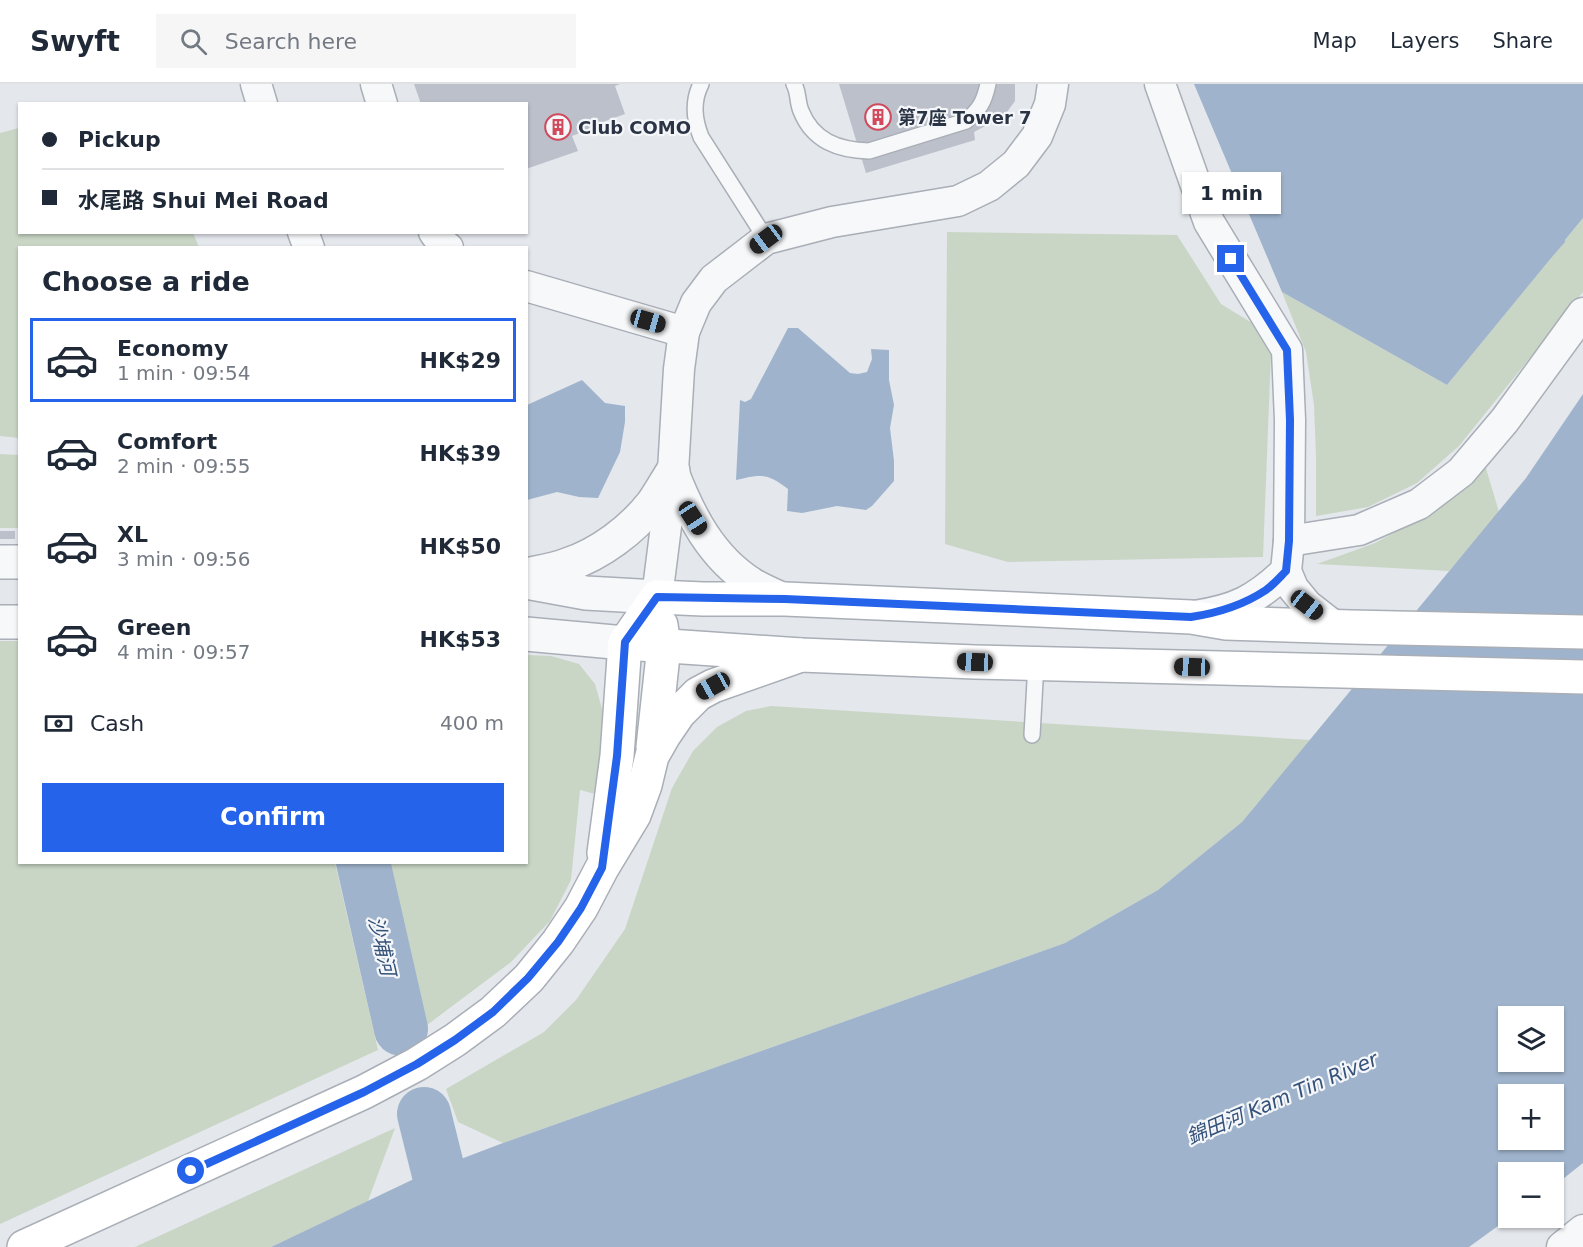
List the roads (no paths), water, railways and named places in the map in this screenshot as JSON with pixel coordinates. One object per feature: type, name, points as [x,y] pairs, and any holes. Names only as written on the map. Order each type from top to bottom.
[{"type":"main road","points":[[657,597],[785,599],[1191,617],[1226,623],[1583,632]]},
{"type":"main road","points":[[602,868],[617,756],[625,642],[657,597]]},
{"type":"main road","points":[[24,1247],[364,1092],[417,1064],[493,1012],[528,978],[558,942],[581,908],[634,815],[645,785],[652,756],[664,646],[657,597]]},
{"type":"main road","points":[[625,642],[801,655],[1583,677]]},
{"type":"main road","points":[[652,756],[679,713],[698,694],[713,686],[801,655]]},
{"type":"street","points":[[256,84],[261,102]]},
{"type":"street","points":[[376,84],[381,102]]},
{"type":"street","points":[[528,582],[586,593],[657,597],[673,471],[684,332],[696,303],[714,279],[766,239],[832,222],[958,201],[989,186],[1016,164],[1037,136],[1050,104],[1053,84]]},
{"type":"street","points":[[1160,84],[1209,222],[1287,350],[1290,420],[1289,541],[1286,571],[1293,588],[1307,605],[1342,627]]},
{"type":"street","points":[[435,234],[446,246]]},
{"type":"street","points":[[528,287],[684,332]]},
{"type":"street","points":[[1289,541],[1359,530],[1419,504],[1461,472],[1505,420],[1583,313]]},
{"type":"street","points":[[528,574],[566,566],[588,557],[605,546],[631,527],[652,503],[673,471]]},
{"type":"street","points":[[673,471],[693,518],[721,558],[751,582],[785,599]]},
{"type":"street","points":[[0,562],[18,562]]},
{"type":"street","points":[[1191,617],[1216,613],[1243,603],[1268,589],[1286,571]]},
{"type":"street","points":[[0,622],[18,622]]},
{"type":"street","points":[[528,634],[625,642]]},
{"type":"street","points":[[1562,1247],[1583,1230]]},
{"type":"lane","points":[[701,84],[695,103],[695,120],[701,137],[766,239]]},
{"type":"lane","points":[[794,84],[800,109],[808,126],[822,139],[839,148],[855,151],[869,151],[966,121],[978,111],[988,84]]},
{"type":"lane","points":[[1032,735],[1036,663]]},
{"type":"water","points":[[1194,84],[1583,84],[1583,218],[1447,385],[1282,292]]},
{"type":"water","points":[[788,328],[798,328],[850,373],[867,372],[872,359],[871,349],[889,350],[889,380],[894,405],[890,428],[894,481],[866,510],[837,506],[802,513],[787,511],[788,489],[781,484],[764,476],[736,480],[740,400],[745,402],[751,399]]},
{"type":"water","points":[[582,380],[605,403],[625,406],[620,452],[598,498],[557,492],[528,500],[528,405]]},
{"type":"water","name":"錦田河 Kam Tin River","points":[[1583,394],[1583,1163],[1564,1178],[1564,1162],[1498,1162],[1498,1226],[1469,1247],[271,1247],[437,1168],[1065,943],[1158,890],[1242,822],[1526,478]]},
{"type":"waterway","name":"沙埔河","points":[[363,864],[401,1029]]},
{"type":"waterway","name":"沙埔河","points":[[424,1114],[457,1247]]},
{"type":"place","name":"第7座 Tower 7","points":[[878,117]]},
{"type":"place","name":"Club COMO","points":[[558,127]]}]
